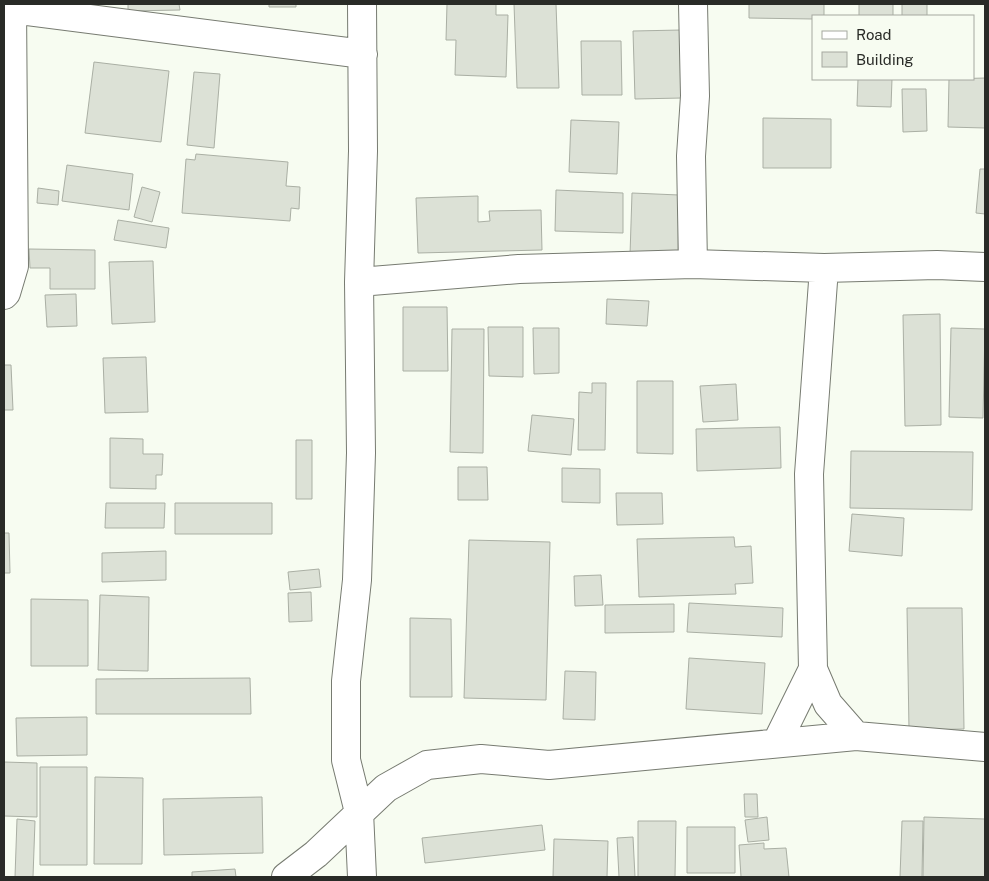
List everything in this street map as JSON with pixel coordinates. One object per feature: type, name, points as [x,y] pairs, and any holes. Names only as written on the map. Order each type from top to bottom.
[{"type":"street","points":[[362,4],[363,151],[359,282],[360,453],[357,580],[346,681],[346,760],[359,812],[362,877]]},
{"type":"street","points":[[693,4],[695,96],[691,156],[693,264]]},
{"type":"street","points":[[4,295],[14,266],[12,6],[363,54]]},
{"type":"street","points":[[359,282],[519,269],[693,264],[824,268],[985,267]]},
{"type":"street","points":[[824,268],[809,474],[813,669],[828,704],[856,736]]},
{"type":"street","points":[[777,742],[813,669]]},
{"type":"street","points":[[286,877],[316,854],[386,788],[427,765],[481,759],[549,765],[856,736],[985,747]]},
{"type":"building","points":[[128,4],[179,4],[180,10],[128,11]]},
{"type":"building","points":[[269,4],[296,4],[296,7],[269,7]]},
{"type":"building","points":[[447,4],[496,4],[496,15],[508,15],[506,77],[455,75],[456,40],[446,40]]},
{"type":"building","points":[[514,4],[556,4],[559,88],[517,88]]},
{"type":"building","points":[[749,4],[824,4],[824,15],[812,15],[812,19],[749,18]]},
{"type":"building","points":[[859,4],[893,4],[893,15],[859,15]]},
{"type":"building","points":[[902,4],[927,4],[927,15],[902,15]]},
{"type":"building","points":[[681,30],[682,98],[635,99],[633,31]]},
{"type":"building","points":[[581,41],[621,41],[622,95],[582,95]]},
{"type":"building","points":[[94,62],[169,71],[161,142],[85,133]]},
{"type":"building","points":[[194,72],[220,74],[214,148],[187,145]]},
{"type":"building","points":[[974,78],[985,78],[985,128],[948,127],[949,80],[974,80]]},
{"type":"building","points":[[858,80],[892,80],[891,107],[857,106]]},
{"type":"building","points":[[902,89],[926,89],[927,131],[903,132]]},
{"type":"building","points":[[763,118],[831,119],[831,168],[763,168]]},
{"type":"building","points":[[571,120],[619,122],[617,174],[569,172]]},
{"type":"building","points":[[196,154],[288,162],[286,186],[300,187],[299,209],[291,208],[290,221],[182,213],[186,159],[195,160]]},
{"type":"building","points":[[67,165],[133,174],[129,210],[62,201]]},
{"type":"building","points":[[980,169],[985,169],[985,214],[976,213]]},
{"type":"building","points":[[142,187],[160,192],[152,222],[134,217]]},
{"type":"building","points":[[38,188],[59,191],[58,205],[37,203]]},
{"type":"building","points":[[556,190],[623,193],[623,233],[555,231]]},
{"type":"building","points":[[632,193],[679,195],[678,257],[630,255]]},
{"type":"building","points":[[478,196],[478,222],[490,221],[489,211],[541,210],[542,250],[418,253],[416,198]]},
{"type":"building","points":[[118,220],[169,228],[166,248],[114,240]]},
{"type":"building","points":[[29,249],[95,250],[95,289],[50,289],[50,268],[30,268]]},
{"type":"building","points":[[153,261],[155,322],[112,324],[109,262]]},
{"type":"building","points":[[76,294],[77,326],[47,327],[45,295]]},
{"type":"building","points":[[607,299],[649,301],[647,326],[606,324]]},
{"type":"building","points":[[403,307],[447,307],[448,371],[403,371]]},
{"type":"building","points":[[940,314],[941,425],[905,426],[903,315]]},
{"type":"building","points":[[488,327],[523,327],[523,377],[489,376]]},
{"type":"building","points":[[533,328],[559,328],[559,373],[534,374]]},
{"type":"building","points":[[951,328],[985,329],[983,418],[949,417]]},
{"type":"building","points":[[452,329],[484,329],[483,453],[450,452]]},
{"type":"building","points":[[146,357],[148,412],[105,413],[103,358]]},
{"type":"building","points":[[4,365],[11,365],[13,410],[4,410]]},
{"type":"building","points":[[637,381],[673,381],[673,454],[637,453]]},
{"type":"building","points":[[592,383],[606,383],[605,450],[578,450],[579,392],[592,393]]},
{"type":"building","points":[[736,384],[738,420],[703,422],[700,386]]},
{"type":"building","points":[[532,415],[574,419],[571,455],[528,451]]},
{"type":"building","points":[[780,427],[781,468],[697,471],[696,429]]},
{"type":"building","points":[[110,438],[143,439],[143,454],[163,454],[162,475],[156,475],[156,489],[110,488]]},
{"type":"building","points":[[296,440],[312,440],[312,499],[296,499]]},
{"type":"building","points":[[851,451],[973,452],[972,510],[850,508]]},
{"type":"building","points":[[458,467],[487,467],[488,500],[458,500]]},
{"type":"building","points":[[562,468],[600,469],[600,503],[562,502]]},
{"type":"building","points":[[616,493],[662,493],[663,524],[617,525]]},
{"type":"building","points":[[106,503],[165,503],[164,528],[105,528]]},
{"type":"building","points":[[175,503],[272,503],[272,534],[175,534]]},
{"type":"building","points":[[852,514],[904,518],[902,556],[849,551]]},
{"type":"building","points":[[4,533],[9,533],[10,573],[4,573]]},
{"type":"building","points":[[734,537],[735,547],[751,546],[753,583],[735,584],[736,594],[639,597],[637,539]]},
{"type":"building","points":[[469,540],[550,542],[546,700],[464,698]]},
{"type":"building","points":[[166,551],[166,580],[102,582],[102,553]]},
{"type":"building","points":[[319,569],[321,587],[290,590],[288,572]]},
{"type":"building","points":[[601,575],[603,605],[575,606],[574,576]]},
{"type":"building","points":[[311,592],[312,621],[289,622],[288,593]]},
{"type":"building","points":[[100,595],[149,597],[148,671],[98,670]]},
{"type":"building","points":[[31,599],[88,600],[88,666],[31,666]]},
{"type":"building","points":[[689,603],[783,608],[782,637],[687,632]]},
{"type":"building","points":[[674,604],[674,632],[605,633],[605,605]]},
{"type":"building","points":[[907,608],[962,608],[964,729],[909,730]]},
{"type":"building","points":[[410,618],[451,619],[452,697],[410,697]]},
{"type":"building","points":[[689,658],[765,663],[762,714],[686,709]]},
{"type":"building","points":[[565,671],[596,672],[595,720],[563,719]]},
{"type":"building","points":[[250,678],[251,714],[96,714],[96,679]]},
{"type":"building","points":[[87,717],[87,755],[17,756],[16,718]]},
{"type":"building","points":[[4,762],[37,763],[37,817],[4,816]]},
{"type":"building","points":[[40,767],[87,767],[87,865],[40,865]]},
{"type":"building","points":[[95,777],[143,778],[142,864],[94,864]]},
{"type":"building","points":[[744,794],[757,794],[758,817],[745,817]]},
{"type":"building","points":[[262,797],[263,853],[164,855],[163,799]]},
{"type":"building","points":[[767,817],[769,840],[748,842],[745,820]]},
{"type":"building","points":[[924,817],[985,819],[985,877],[923,877]]},
{"type":"building","points":[[17,819],[35,821],[33,877],[15,877]]},
{"type":"building","points":[[638,821],[676,821],[675,877],[638,877]]},
{"type":"building","points":[[902,821],[923,821],[922,877],[900,877]]},
{"type":"building","points":[[542,825],[545,850],[425,863],[422,838]]},
{"type":"building","points":[[687,827],[735,827],[735,873],[687,873]]},
{"type":"building","points":[[633,837],[635,877],[619,877],[617,838]]},
{"type":"building","points":[[554,839],[608,841],[607,877],[553,877]]},
{"type":"building","points":[[764,843],[764,849],[786,848],[789,877],[741,877],[739,845]]},
{"type":"building","points":[[235,869],[236,877],[192,877],[192,872]]}]
